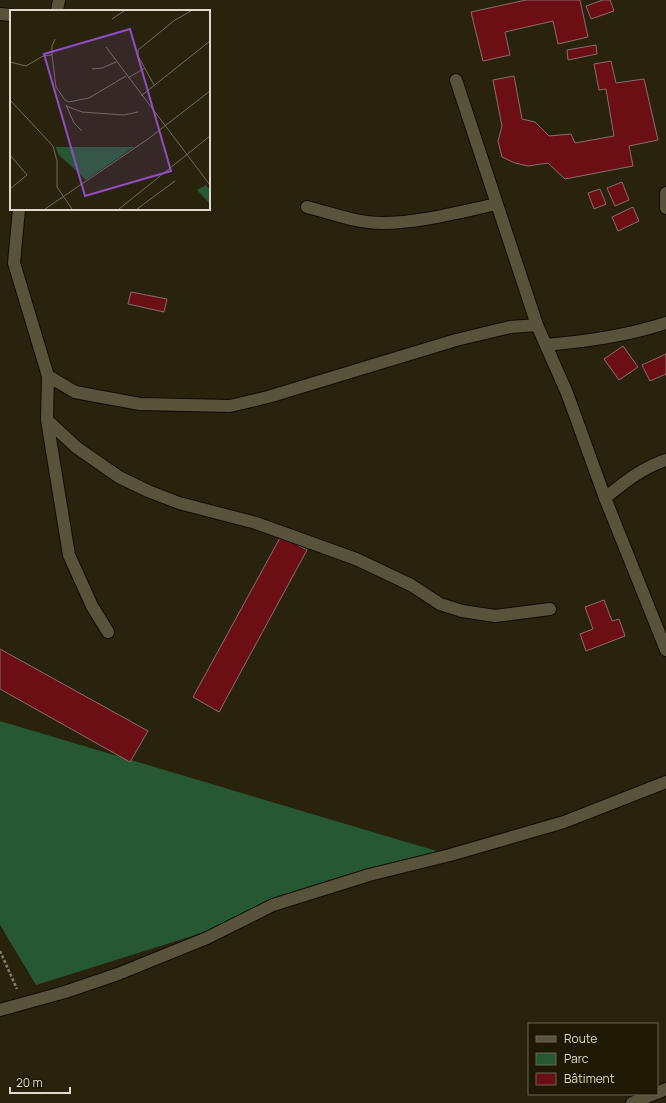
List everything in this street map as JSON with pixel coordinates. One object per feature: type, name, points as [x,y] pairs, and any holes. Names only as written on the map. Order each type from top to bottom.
[{"type":"street","points":[[57,10],[59,0]]},
{"type":"street","points":[[0,14],[10,15]]},
{"type":"street","points":[[456,80],[537,324],[567,392],[605,498],[666,650]]},
{"type":"street","points":[[666,192],[666,208]]},
{"type":"street","points":[[307,207],[362,221],[381,223],[421,218],[496,204]]},
{"type":"street","points":[[20,210],[14,263],[48,376],[47,420],[69,555],[92,606],[108,632]]},
{"type":"street","points":[[546,345],[612,337],[644,330],[666,323]]},
{"type":"street","points":[[48,376],[75,392],[140,404],[230,406],[274,395],[456,340],[510,327],[537,324]]},
{"type":"street","points":[[47,420],[76,447],[119,477],[148,491],[178,503],[256,522],[356,559],[411,585],[440,604],[462,611],[495,616],[550,609]]},
{"type":"street","points":[[605,498],[642,470],[666,460]]},
{"type":"street","points":[[0,1010],[65,992],[118,974],[207,938],[273,905],[369,875],[450,855],[564,822],[666,782]]},
{"type":"street","points":[[632,1103],[652,1095]]},
{"type":"path","points":[[0,951],[23,1003]]},
{"type":"green space","points":[[0,721],[450,855],[36,985],[0,925]]},
{"type":"building","points":[[526,0],[580,0],[588,37],[558,44],[553,21],[505,32],[510,55],[483,61],[471,12]]},
{"type":"building","points":[[603,0],[610,0],[614,11],[591,19],[586,6]]},
{"type":"building","points":[[596,45],[597,54],[568,60],[567,50]]},
{"type":"building","points":[[611,61],[616,83],[644,79],[658,140],[629,146],[633,166],[565,179],[548,163],[528,166],[515,163],[502,157],[498,141],[502,126],[493,80],[514,76],[522,119],[535,122],[549,136],[571,134],[575,143],[614,136],[606,89],[599,90],[594,64]]},
{"type":"building","points":[[622,182],[629,200],[615,206],[607,188]]},
{"type":"building","points":[[600,189],[606,204],[594,209],[588,193]]},
{"type":"building","points":[[633,207],[639,221],[618,231],[612,217]]},
{"type":"building","points":[[131,292],[167,299],[164,312],[128,304]]},
{"type":"building","points":[[623,346],[638,367],[619,380],[604,359]]},
{"type":"building","points":[[666,354],[666,374],[650,381],[642,365]]},
{"type":"building","points":[[281,536],[307,550],[219,712],[193,697]]},
{"type":"building","points":[[604,600],[612,621],[619,619],[625,636],[586,651],[580,634],[593,629],[585,607]]},
{"type":"building","points":[[0,649],[148,731],[130,762],[0,689]]}]
